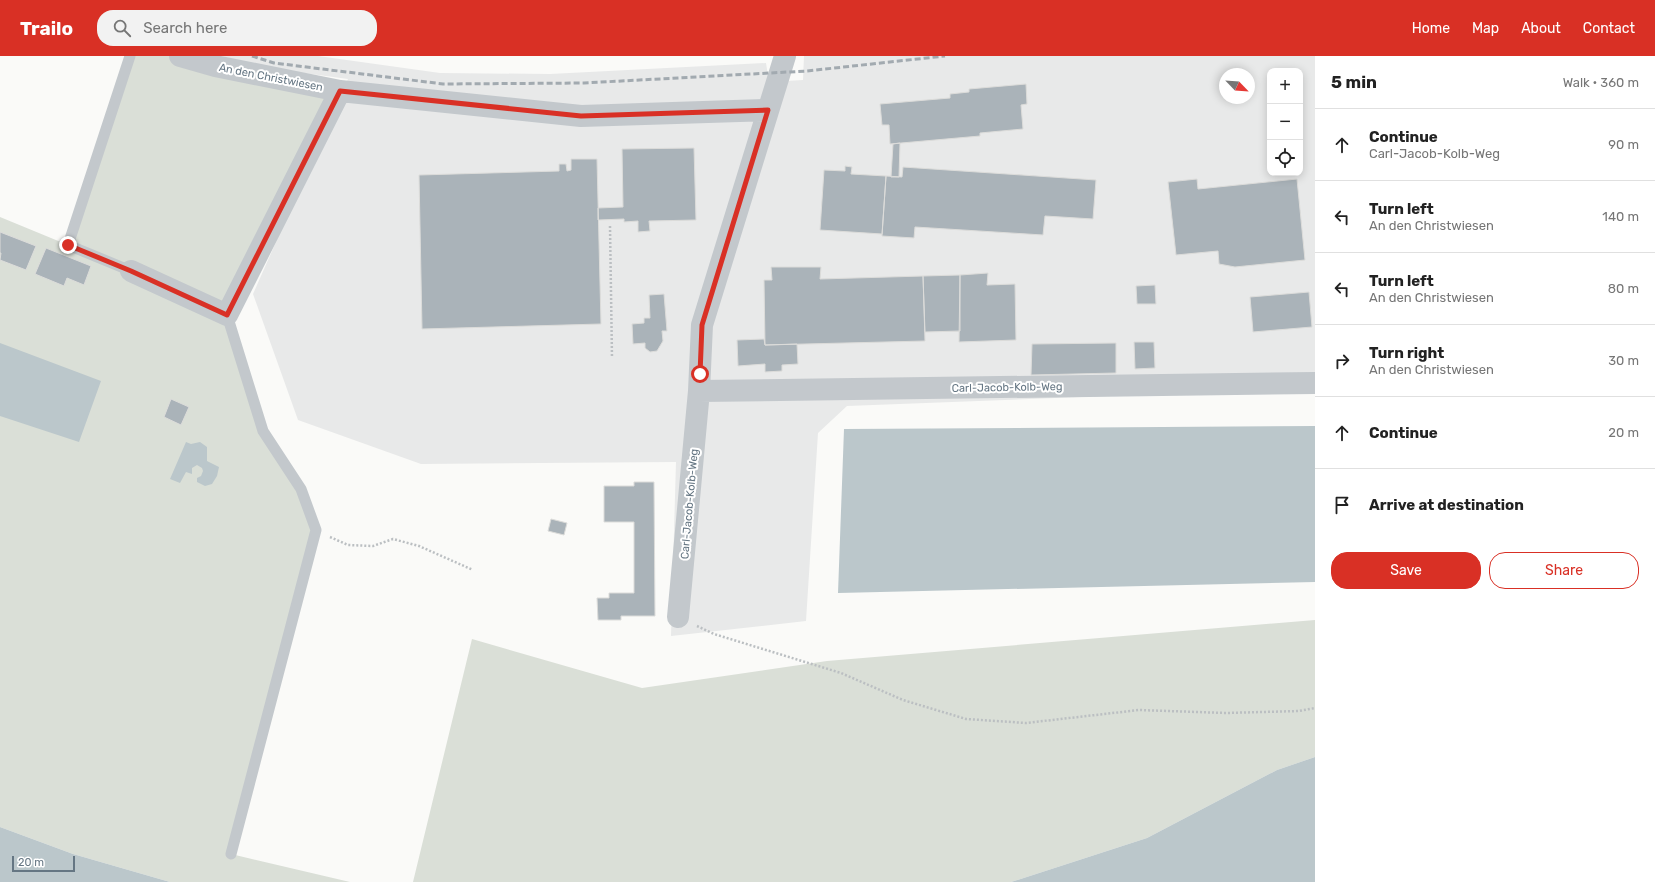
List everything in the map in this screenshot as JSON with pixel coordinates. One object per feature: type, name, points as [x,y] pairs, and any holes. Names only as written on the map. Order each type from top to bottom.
[{"type":"street","name":"An den Christwiesen","points":[[180,56],[215,66],[340,91],[581,116],[768,110]]},
{"type":"street","name":"Carl-Jacob-Kolb-Weg","points":[[678,617],[699,391],[702,325],[785,56]]},
{"type":"street","name":"An den Christwiesen","points":[[227,315],[340,91]]},
{"type":"street","points":[[131,271],[227,315]]},
{"type":"street","name":"Carl-Jacob-Kolb-Weg","points":[[699,391],[1315,383]]},
{"type":"lane","points":[[130,56],[68,245],[131,271]]},
{"type":"lane","points":[[227,315],[263,431],[301,489],[316,530],[231,854]]},
{"type":"path","points":[[610,226],[612,358]]},
{"type":"path","points":[[316,530],[348,545],[373,546],[393,539],[419,546],[473,570]]},
{"type":"path","points":[[678,617],[714,634],[841,673],[903,700],[966,719],[1026,723],[1139,710],[1226,713],[1299,711],[1315,708]]},
{"type":"shaded area","points":[[130,56],[180,56],[340,91],[227,315],[263,431],[301,489],[316,530],[231,854],[350,882],[170,882],[73,854],[0,827],[0,217],[68,245]]},
{"type":"shaded area","points":[[221,56],[318,56],[440,73],[550,74],[766,63],[769,82],[803,80],[804,56],[1315,56],[1315,388],[847,406],[818,433],[806,621],[671,636],[676,462],[421,464],[298,420],[253,294],[348,79],[274,69]]},
{"type":"shaded area","points":[[0,343],[101,381],[79,442],[0,416]]},
{"type":"shaded area","points":[[1315,426],[1315,582],[838,593],[844,429]]},
{"type":"shaded area","points":[[186,442],[191,444],[200,442],[207,447],[207,461],[219,467],[217,476],[212,484],[205,486],[197,482],[197,478],[201,476],[203,471],[202,468],[197,465],[192,468],[192,474],[186,472],[180,483],[170,479]]},
{"type":"shaded area","points":[[1315,620],[1315,757],[1277,770],[1147,838],[1011,882],[413,882],[472,639],[642,688],[827,661]]},
{"type":"shaded area","points":[[1315,757],[1315,882],[1011,882],[1147,838],[1277,770]]},
{"type":"shaded area","points":[[0,827],[73,854],[170,882],[0,882]]},
{"type":"building","points":[[1026,84],[1027,104],[1021,105],[1023,129],[980,133],[980,136],[890,144],[889,125],[882,125],[880,104],[950,98],[950,94],[969,92],[969,89]]},
{"type":"building","points":[[900,143],[899,177],[891,177],[893,144]]},
{"type":"building","points":[[694,148],[696,220],[649,221],[650,231],[638,232],[638,221],[624,222],[624,219],[598,220],[598,208],[623,207],[622,149]]},
{"type":"building","points":[[571,159],[597,159],[601,324],[422,329],[419,175],[559,171],[559,164],[566,164],[567,171],[571,170]]},
{"type":"building","points":[[845,166],[852,167],[851,174],[886,176],[882,234],[820,230],[824,170],[845,171]]},
{"type":"building","points":[[903,167],[1096,180],[1093,219],[1045,216],[1043,235],[915,227],[914,238],[882,236],[886,176],[902,177]]},
{"type":"building","points":[[1197,179],[1198,189],[1297,179],[1305,260],[1235,267],[1219,264],[1218,251],[1176,255],[1168,182]]},
{"type":"building","points":[[0,232],[36,246],[26,270],[0,260]]},
{"type":"building","points":[[46,248],[91,266],[84,285],[67,278],[64,286],[35,274]]},
{"type":"building","points":[[771,267],[821,267],[820,279],[923,276],[925,341],[765,345],[764,280],[772,280]]},
{"type":"building","points":[[988,273],[987,285],[1015,284],[1016,340],[959,342],[960,275]]},
{"type":"building","points":[[960,275],[960,331],[925,332],[923,276]]},
{"type":"building","points":[[1155,285],[1156,304],[1137,304],[1136,286]]},
{"type":"building","points":[[1309,292],[1312,327],[1253,332],[1250,297]]},
{"type":"building","points":[[664,294],[667,331],[662,331],[663,341],[657,351],[650,352],[645,348],[645,343],[633,344],[632,324],[644,323],[644,318],[650,318],[649,295]]},
{"type":"building","points":[[764,339],[765,345],[797,344],[798,364],[782,365],[782,371],[765,372],[765,364],[738,366],[737,340]]},
{"type":"building","points":[[1134,342],[1154,342],[1155,368],[1135,369]]},
{"type":"building","points":[[1116,343],[1116,373],[1031,375],[1032,344]]},
{"type":"building","points":[[171,399],[189,407],[181,425],[164,417]]},
{"type":"building","points":[[634,482],[654,482],[655,616],[621,616],[621,620],[598,620],[597,598],[609,598],[609,593],[634,593],[634,522],[604,522],[604,486],[634,486]]},
{"type":"building","points":[[551,519],[567,523],[564,535],[548,531]]},
{"type":"railway","points":[[252,56],[274,63],[443,84],[584,83],[807,71],[945,56]]},
{"type":"route","points":[[68,245],[131,271],[227,315],[340,91],[581,116],[768,110],[702,325],[700,374]]}]
